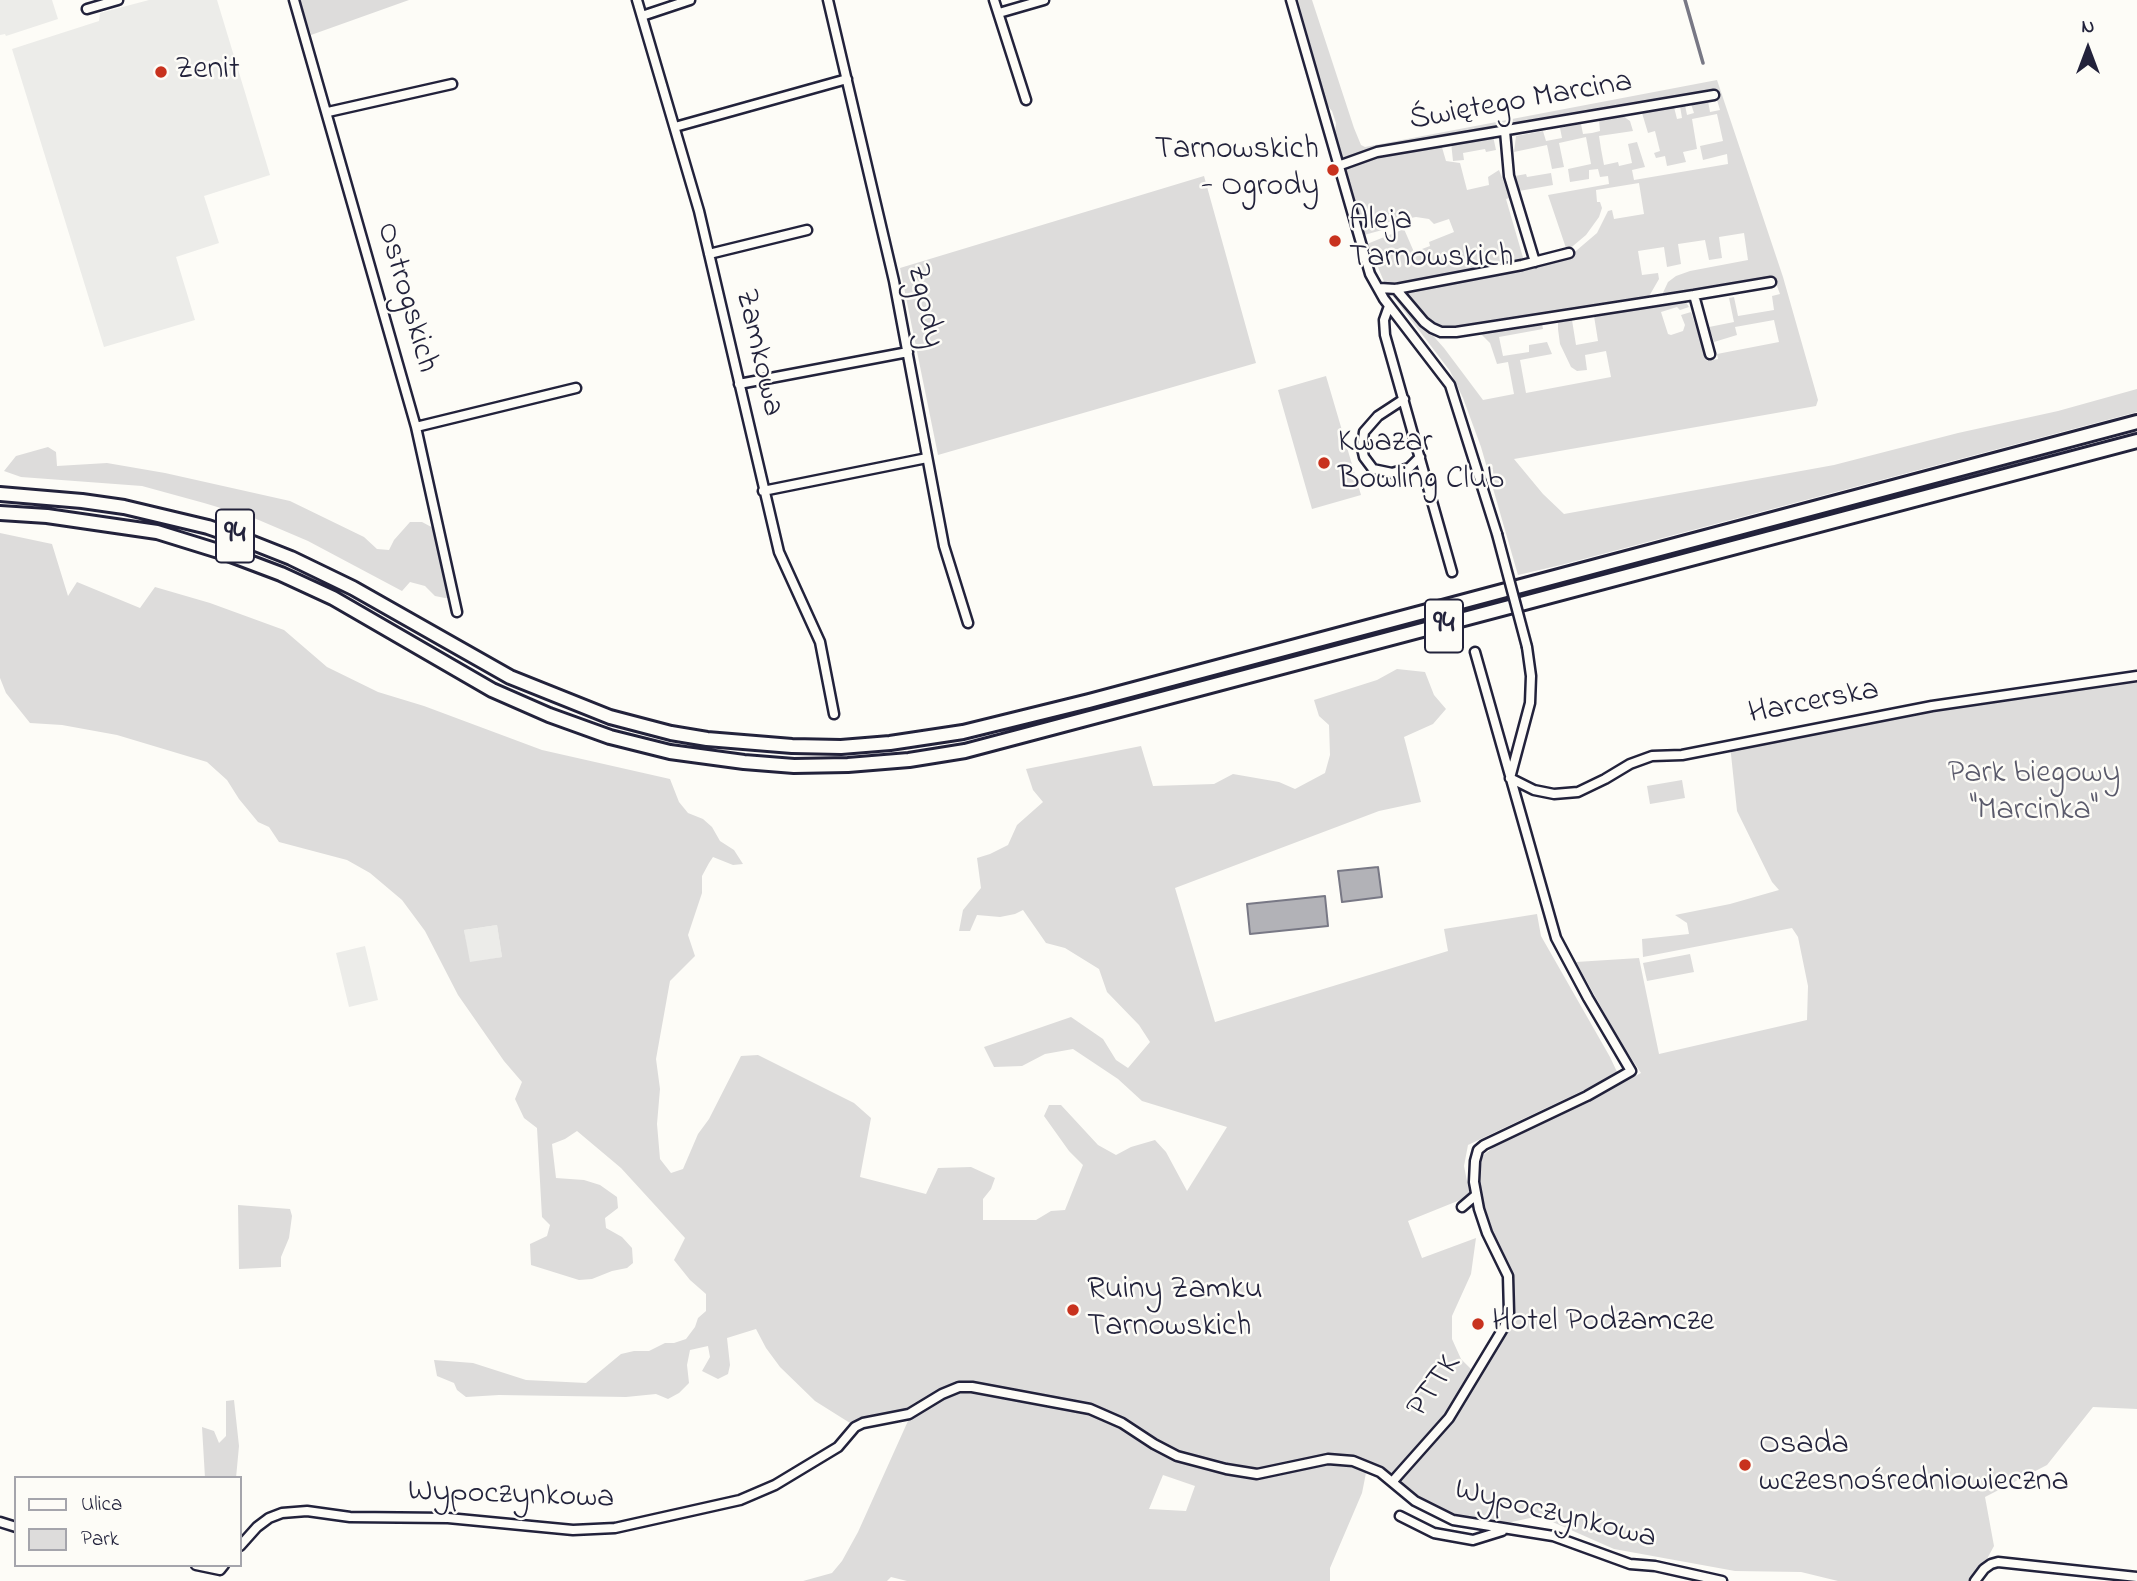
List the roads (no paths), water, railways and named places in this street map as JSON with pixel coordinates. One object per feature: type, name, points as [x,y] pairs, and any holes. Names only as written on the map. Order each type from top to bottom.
[{"type":"main road","name":"94","points":[[0,494],[82,500],[124,507],[208,527],[243,539],[291,558],[353,588],[510,677],[610,717],[671,733],[707,738],[780,746],[841,747],[964,732],[1089,701],[2137,422]]},
{"type":"main road","name":"94","points":[[0,513],[47,516],[157,532],[228,554],[333,598],[492,690],[549,715],[610,737],[670,752],[744,762],[794,766],[848,765],[909,760],[965,751],[1057,728],[2137,441]]},
{"type":"street","points":[[87,9],[118,0]]},
{"type":"street","name":"Ostrogskich","points":[[294,0],[416,427],[457,612]]},
{"type":"street","name":"Zamkowa","points":[[637,0],[709,254],[779,552],[820,642],[834,714]]},
{"type":"street","points":[[642,16],[690,0]]},
{"type":"street","name":"Zgody","points":[[828,0],[879,214],[944,546],[968,623]]},
{"type":"street","points":[[994,0],[1026,100]]},
{"type":"street","points":[[999,13],[1044,0]]},
{"type":"street","points":[[1291,0],[1370,274],[1389,306],[1450,385],[1497,534],[1527,647],[1531,676],[1530,703],[1510,778]]},
{"type":"street","points":[[675,127],[847,79]]},
{"type":"street","points":[[328,112],[452,84]]},
{"type":"street","name":"Świętego Marcina","points":[[1338,166],[1377,152],[1714,95]]},
{"type":"street","points":[[1505,131],[1509,176],[1535,262]]},
{"type":"street","points":[[709,254],[807,230]]},
{"type":"street","points":[[1378,288],[1396,289],[1569,253]]},
{"type":"street","points":[[1396,289],[1432,328],[1441,332],[1455,332],[1771,282]]},
{"type":"street","points":[[1694,295],[1710,354]]},
{"type":"street","points":[[1389,306],[1384,320],[1385,335],[1452,572]]},
{"type":"street","points":[[738,384],[908,352]]},
{"type":"street","points":[[416,427],[576,388]]},
{"type":"street","points":[[1404,399],[1378,416],[1364,432],[1364,457],[1373,469],[1392,473],[1409,468],[1420,457]]},
{"type":"street","points":[[763,491],[927,458]]},
{"type":"street","points":[[1475,652],[1510,778]]},
{"type":"street","name":"Harcerska","points":[[1510,778],[1534,790],[1554,794],[1577,792],[1630,764],[1652,756],[1682,755],[1933,706],[2137,676]]},
{"type":"street","name":"PTTK","points":[[1393,1481],[1449,1418],[1504,1327],[1509,1313],[1508,1276],[1487,1233],[1476,1195],[1475,1161],[1478,1150],[1631,1071],[1556,938],[1510,778]]},
{"type":"street","points":[[1462,1207],[1476,1195]]},
{"type":"street","name":"Wypoczynkowa","points":[[242,1544],[269,1518],[282,1513],[307,1511],[350,1517],[448,1518],[573,1530],[615,1528],[740,1500],[775,1485],[838,1447],[855,1427],[909,1414],[959,1387],[988,1388],[1090,1409],[1122,1423],[1177,1456],[1226,1469],[1258,1474],[1328,1459],[1366,1465],[1393,1481],[1415,1501],[1444,1516],[1504,1530],[1553,1536],[1630,1564],[1655,1566],[1722,1581]]},
{"type":"street","points":[[1400,1516],[1434,1532],[1473,1540],[1504,1530]]},
{"type":"street","points":[[1975,1581],[1984,1569],[1998,1562],[2137,1577]]},
{"type":"street","points":[[216,1581],[222,1568]]},
{"type":"waterway","points":[[1685,0],[1703,63]]},
{"type":"place","name":"Zenit","points":[[161,72]]},
{"type":"place","name":"Tarnowskich - Ogrody","points":[[1333,170]]},
{"type":"place","name":"Aleja Tarnowskich","points":[[1335,241]]},
{"type":"place","name":"Kwazar Bowling Club","points":[[1324,463]]},
{"type":"place","name":"Ruiny Zamku Tarnowskich","points":[[1073,1310]]},
{"type":"place","name":"Hotel Podzamcze","points":[[1478,1324]]},
{"type":"place","name":"Osada wczesnośredniowieczna","points":[[1745,1465]]},
{"type":"park label","name":"Park biegowy \"Marcinka\"","points":[[2034,794]]}]
